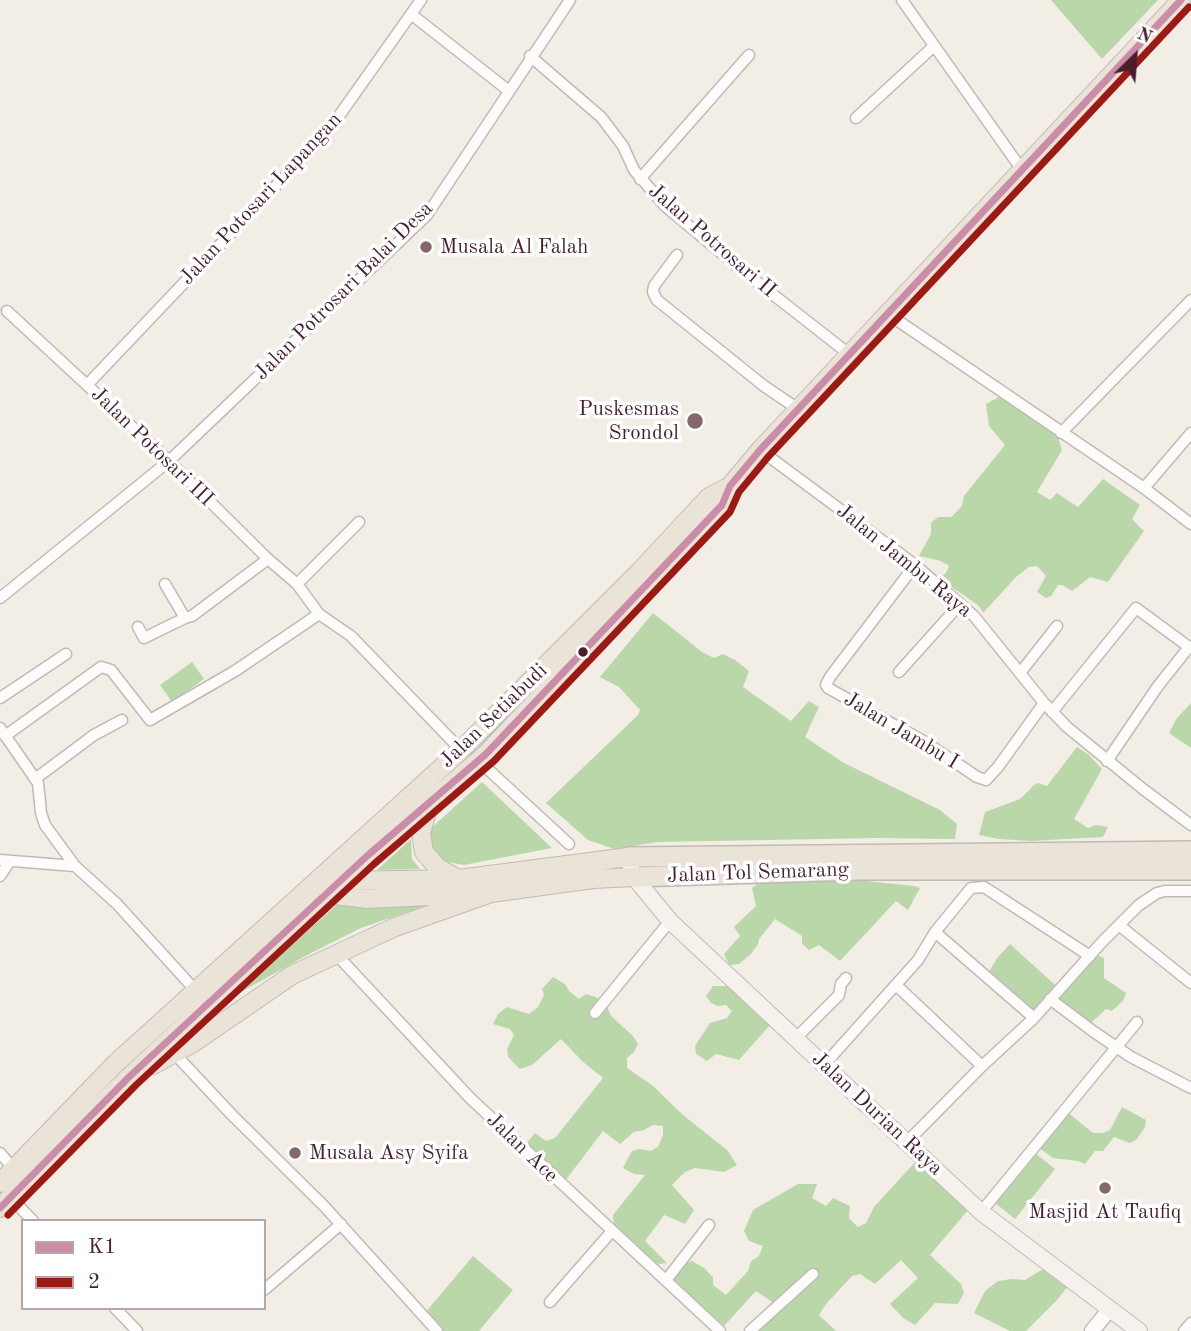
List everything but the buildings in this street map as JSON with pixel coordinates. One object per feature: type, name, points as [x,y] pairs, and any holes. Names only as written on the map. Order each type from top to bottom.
[{"type":"highway","name":"Jalan Setiabudi","points":[[4,1196],[14,1169],[116,1064],[196,991],[316,890],[341,880],[479,761],[722,505],[730,486],[760,450],[1181,0]]},
{"type":"highway","name":"Jalan Setiabudi","points":[[4,1196],[130,1077],[316,890],[461,750],[640,571],[709,497],[730,486]]},
{"type":"highway","points":[[430,801],[421,833],[424,852],[437,867],[459,879]]},
{"type":"highway","name":"Jalan Tol Semarang","points":[[341,880],[459,879],[628,857],[1191,851]]},
{"type":"highway","name":"Jalan Tol Semarang","points":[[316,890],[368,899],[491,893],[593,879],[634,877],[860,870],[1191,870]]},
{"type":"highway","points":[[130,1077],[193,1043],[292,975],[395,927],[491,893]]},
{"type":"main road","points":[[628,857],[634,877]]},
{"type":"main road","name":"Jalan Durian Raya","points":[[634,877],[670,921],[981,1212],[1139,1331]]},
{"type":"street","name":"Jalan Potosari Lapangan","points":[[87,385],[329,130],[421,0]]},
{"type":"street","name":"Jalan Potrosari Balai Desa","points":[[0,598],[169,461],[427,215],[530,56],[570,0]]},
{"type":"street","points":[[902,0],[1022,170]]},
{"type":"street","points":[[411,14],[509,91]]},
{"type":"street","points":[[856,118],[934,46]]},
{"type":"street","points":[[640,179],[749,55]]},
{"type":"street","name":"Jalan Potrosari II","points":[[530,56],[601,117],[623,146],[640,179],[665,206],[849,354]]},
{"type":"street","points":[[677,255],[654,286],[654,297],[764,386],[798,409]]},
{"type":"street","points":[[1061,433],[1191,300]]},
{"type":"street","name":"Jalan Potosari III","points":[[7,311],[169,461],[296,584],[319,614],[351,636],[461,750]]},
{"type":"street","points":[[888,314],[1144,488],[1191,524]]},
{"type":"street","points":[[1144,488],[1191,433]]},
{"type":"street","name":"Jalan Jambu Raya","points":[[760,450],[915,565],[960,604],[985,628],[1048,708],[1107,761],[1191,825]]},
{"type":"street","points":[[296,584],[359,522]]},
{"type":"street","points":[[138,627],[144,638],[197,613],[268,559]]},
{"type":"street","name":"Jalan Jambu I","points":[[915,565],[830,677],[828,688],[925,742],[977,777],[986,780],[1048,708]]},
{"type":"street","points":[[165,584],[185,618]]},
{"type":"street","points":[[899,672],[960,604]]},
{"type":"street","points":[[1048,708],[1136,608],[1189,647],[1158,686],[1107,761]]},
{"type":"street","points":[[196,991],[117,904],[75,866],[45,825],[41,813],[40,791],[35,779],[3,732],[101,667],[111,670],[150,720],[235,671],[319,614]]},
{"type":"street","points":[[1020,673],[1057,626]]},
{"type":"street","points":[[0,698],[66,654]]},
{"type":"street","points":[[35,779],[94,735],[122,720]]},
{"type":"street","points":[[479,761],[569,844]]},
{"type":"street","points":[[0,876],[5,860],[75,866]]},
{"type":"street","points":[[825,1064],[918,960],[935,932],[971,888],[984,887],[1090,956]]},
{"type":"street","points":[[907,1142],[1034,1018],[1139,905],[1157,893],[1191,891]]},
{"type":"street","points":[[595,1013],[670,921]]},
{"type":"street","points":[[1120,926],[1191,983]]},
{"type":"street","points":[[935,932],[1034,1018]]},
{"type":"street","name":"Jalan Ace","points":[[336,954],[470,1098],[720,1331]]},
{"type":"street","points":[[796,1039],[839,995],[841,984],[846,978]]},
{"type":"street","points":[[896,985],[982,1066]]},
{"type":"street","points":[[1050,999],[1117,1048],[1191,1088]]},
{"type":"street","points":[[981,1212],[1137,1022]]},
{"type":"street","points":[[174,1053],[341,1224],[438,1331]]},
{"type":"street","points":[[0,1153],[14,1169]]},
{"type":"street","points":[[4,1196],[31,1219]]},
{"type":"street","points":[[266,1288],[341,1224]]},
{"type":"street","points":[[667,1279],[709,1226]]},
{"type":"street","points":[[550,1301],[612,1231]]},
{"type":"street","points":[[750,1331],[813,1275]]},
{"type":"street","points":[[117,1310],[137,1331]]},
{"type":"street","points":[[1092,1331],[1109,1311]]},
{"type":"street","points":[[1184,1331],[1191,1323]]},
{"type":"green space","points":[[1051,0],[1158,0],[1102,59]]},
{"type":"green space","points":[[1006,393],[1055,429],[1062,450],[1037,492],[1050,500],[1057,493],[1078,507],[1103,479],[1140,505],[1132,519],[1144,531],[1108,582],[1090,577],[1072,591],[1058,585],[1051,596],[1046,598],[1037,592],[1046,576],[1037,566],[1029,567],[1016,577],[983,613],[979,606],[939,578],[946,573],[949,566],[941,561],[919,556],[931,534],[931,523],[938,517],[951,517],[962,506],[964,496],[1005,445],[989,426],[986,404]]},
{"type":"green space","points":[[653,613],[702,652],[714,658],[723,654],[735,660],[749,671],[743,687],[791,721],[809,701],[819,707],[805,737],[844,763],[940,810],[957,824],[955,839],[658,842],[614,849],[588,840],[546,803],[638,715],[640,710],[619,687],[600,677]]},
{"type":"green space","points":[[192,662],[204,679],[172,702],[160,685]]},
{"type":"green space","points":[[1191,703],[1191,748],[1169,733],[1177,718]]},
{"type":"green space","points":[[1077,747],[1102,769],[1074,819],[1088,828],[1096,825],[1108,827],[1103,837],[1030,841],[979,835],[985,812],[1020,799],[1038,783],[1047,786]]},
{"type":"green space","points":[[482,782],[552,848],[464,865],[448,862],[437,856],[431,844],[430,829]]},
{"type":"green space","points":[[411,839],[412,859],[420,869],[377,870]]},
{"type":"green space","points":[[838,878],[920,888],[908,910],[896,901],[840,961],[819,945],[809,950],[802,944],[802,936],[775,919],[751,954],[739,964],[729,965],[724,954],[740,936],[734,927],[756,906],[752,888],[764,879]]},
{"type":"green space","points":[[340,902],[436,902],[361,928],[234,996]]},
{"type":"green space","points":[[1010,944],[1055,985],[1032,1011],[987,975]]},
{"type":"green space","points":[[1097,955],[1104,958],[1104,978],[1126,993],[1123,1001],[1112,1011],[1106,1009],[1091,1023],[1066,1006],[1057,996]]},
{"type":"green space","points":[[553,977],[565,984],[579,999],[586,994],[596,997],[607,1006],[611,1016],[638,1044],[627,1058],[627,1068],[652,1085],[683,1115],[727,1150],[737,1165],[724,1172],[695,1168],[685,1172],[672,1185],[694,1210],[685,1224],[664,1215],[645,1241],[667,1263],[659,1264],[648,1258],[614,1226],[613,1215],[645,1175],[634,1174],[623,1168],[632,1151],[651,1151],[658,1147],[663,1126],[653,1125],[634,1132],[620,1144],[603,1131],[565,1181],[525,1145],[535,1133],[546,1141],[555,1138],[603,1078],[561,1039],[532,1065],[520,1069],[508,1057],[507,1049],[514,1035],[510,1029],[493,1024],[498,1014],[507,1007],[529,1014],[538,1007],[544,995],[542,989]]},
{"type":"green space","points":[[713,986],[728,986],[770,1025],[739,1060],[716,1054],[707,1061],[696,1054],[695,1046],[710,1023],[727,1018],[732,1011],[726,1005],[711,1003],[706,996]]},
{"type":"green space","points":[[1122,1107],[1146,1120],[1137,1139],[1130,1143],[1114,1137],[1103,1151],[1095,1151],[1085,1164],[1053,1158],[1039,1148],[1067,1112],[1093,1133],[1103,1133],[1110,1130]]},
{"type":"green space","points":[[1035,1153],[1055,1169],[1015,1219],[995,1203]]},
{"type":"green space","points":[[917,1160],[969,1209],[930,1255],[961,1284],[964,1293],[958,1304],[935,1303],[915,1325],[903,1318],[890,1304],[918,1278],[901,1260],[875,1284],[860,1274],[852,1276],[826,1304],[819,1315],[836,1331],[750,1331],[772,1302],[756,1291],[724,1326],[675,1282],[675,1274],[684,1264],[692,1261],[713,1277],[713,1285],[726,1295],[748,1271],[751,1261],[759,1256],[763,1246],[749,1241],[744,1231],[753,1210],[798,1184],[817,1184],[812,1198],[826,1206],[833,1198],[850,1206],[849,1218],[858,1227],[866,1223],[874,1207]]},
{"type":"green space","points":[[473,1256],[513,1290],[479,1331],[444,1331],[424,1314]]},
{"type":"green space","points":[[1043,1269],[1053,1273],[1068,1286],[1026,1331],[1010,1331],[974,1313],[985,1291],[998,1281],[1025,1280]]},
{"type":"transit line","name":"K1","points":[[0,1208],[129,1077],[367,856],[486,754],[722,505],[730,486],[760,450],[1181,0]]},
{"type":"transit line","name":"2","points":[[8,1215],[136,1085],[374,864],[494,761],[730,512],[739,492],[768,457],[1189,7]]},
{"type":"place","name":"Musala Al Falah","points":[[426,247]]},
{"type":"place","name":"Puskesmas Srondol","points":[[695,421]]},
{"type":"place","name":"Musala Asy Syifa","points":[[295,1153]]},
{"type":"place","name":"Masjid At Taufiq","points":[[1105,1188]]}]
